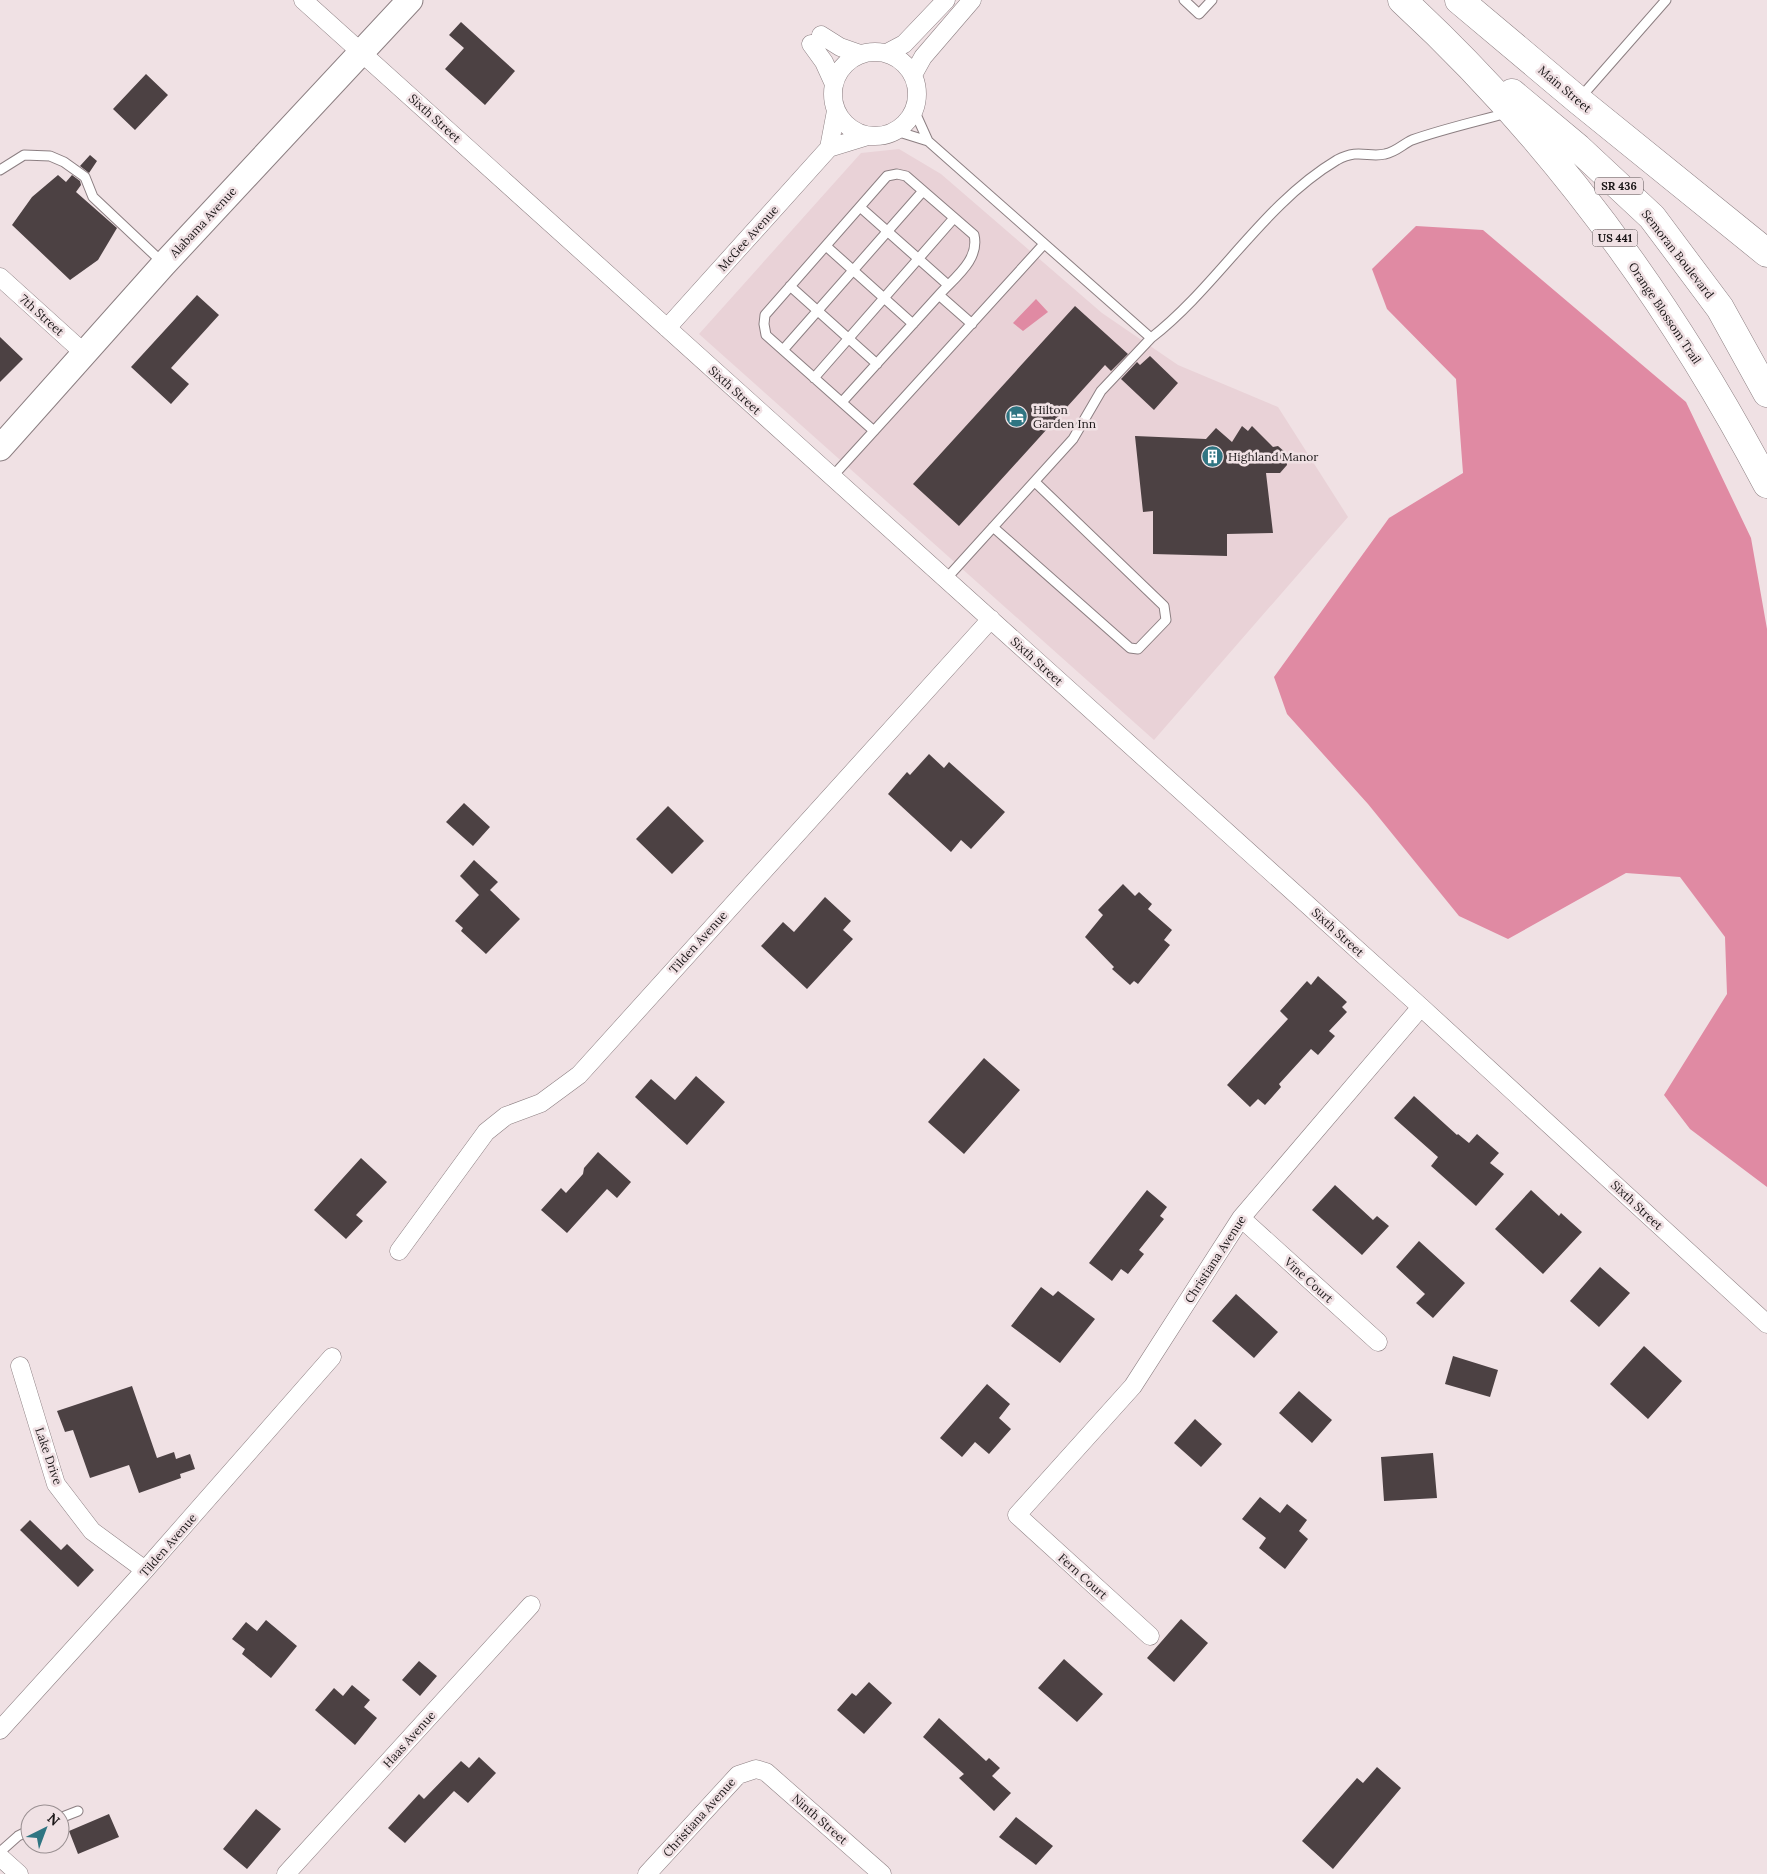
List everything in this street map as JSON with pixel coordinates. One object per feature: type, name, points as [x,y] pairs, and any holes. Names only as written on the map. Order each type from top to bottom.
[{"type":"main road","name":"US 441","points":[[1402,0],[1424,20]]},
{"type":"main road","name":"Main Street","points":[[1459,0],[1672,177]]},
{"type":"main road","name":"Orange Blossom Trail","points":[[1424,20],[1511,112],[1575,186],[1651,291],[1722,400],[1767,484]]},
{"type":"main road","name":"Semoran Boulevard","points":[[1424,20],[1578,148],[1652,217],[1720,308],[1767,393]]},
{"type":"main road","points":[[1672,177],[1767,253]]},
{"type":"main road","points":[[1672,177],[1767,260]]},
{"type":"street","name":"Sixth Street","points":[[304,0],[1421,1007],[1767,1324]]},
{"type":"street","name":"Alabama Avenue","points":[[0,448],[164,264],[410,0]]},
{"type":"street","points":[[887,54],[904,44],[946,0]]},
{"type":"street","points":[[913,75],[923,57],[972,0]]},
{"type":"street","points":[[828,148],[868,136],[896,131],[907,122],[914,110],[917,93],[913,75],[898,58],[874,52],[860,54],[816,40],[834,84]]},
{"type":"street","points":[[860,54],[844,66],[834,84],[833,98],[836,111],[844,122],[855,131],[868,136]]},
{"type":"street","name":"McGee Avenue","points":[[667,328],[828,148],[836,111]]},
{"type":"street","name":"7th Street","points":[[0,277],[84,353]]},
{"type":"street","name":"Tilden Avenue","points":[[400,1251],[486,1132],[506,1116],[542,1104],[579,1074],[991,619]]},
{"type":"street","name":"Christiana Avenue","points":[[1017,1515],[1133,1386],[1241,1218],[1421,1007]]},
{"type":"street","name":"Vine Court","points":[[1241,1218],[1378,1342]]},
{"type":"street","name":"Tilden Avenue","points":[[0,1730],[145,1570],[332,1357]]},
{"type":"street","name":"Lake Drive","points":[[20,1366],[56,1484],[92,1531],[145,1570]]},
{"type":"street","name":"Fern Court","points":[[1017,1515],[1150,1636]]},
{"type":"street","name":"Haas Avenue","points":[[286,1874],[531,1605]]},
{"type":"street","name":"Christiana Avenue","points":[[647,1874],[738,1775],[756,1769]]},
{"type":"street","name":"Ninth Street","points":[[756,1769],[766,1772],[882,1874]]},
{"type":"street","points":[[0,1857],[19,1874]]},
{"type":"lane","points":[[1184,0],[1199,14],[1212,0]]},
{"type":"lane","points":[[1578,100],[1666,0]]},
{"type":"lane","points":[[914,110],[928,141],[1150,338]]},
{"type":"lane","points":[[946,579],[1073,439],[1101,391],[1150,338],[1172,322],[1274,213],[1305,184],[1335,161],[1356,154],[1386,154],[1410,141],[1511,112]]},
{"type":"lane","points":[[896,131],[928,141]]},
{"type":"lane","points":[[0,170],[24,155],[50,156],[64,162],[85,178],[93,197],[164,264]]},
{"type":"lane","points":[[842,402],[974,256],[977,245],[974,235],[906,176],[897,174],[887,176],[765,314],[766,335],[874,431]]},
{"type":"lane","points":[[783,350],[923,191]]},
{"type":"lane","points":[[860,207],[948,285]]},
{"type":"lane","points":[[814,378],[954,218]]},
{"type":"lane","points":[[832,477],[1044,244]]},
{"type":"lane","points":[[826,246],[913,324]]},
{"type":"lane","points":[[790,286],[877,364]]},
{"type":"lane","points":[[939,295],[972,324]]},
{"type":"lane","points":[[993,527],[1130,648],[1138,649],[1166,620],[1164,606],[1035,482]]},
{"type":"lane","points":[[70,1815],[78,1812]]},
{"type":"lane","points":[[0,1852],[20,1835]]},
{"type":"shaded area","points":[[899,149],[941,174],[1102,313],[1178,365],[1278,407],[1348,517],[1154,740],[699,334],[861,153]]},
{"type":"shaded area","points":[[1416,226],[1483,230],[1686,402],[1751,538],[1767,629],[1767,1187],[1690,1129],[1664,1095],[1727,994],[1725,937],[1680,877],[1626,873],[1508,939],[1459,916],[1368,804],[1287,714],[1274,677],[1389,518],[1463,473],[1456,379],[1387,309],[1372,269]]},
{"type":"shaded area","points":[[1036,299],[1048,312],[1023,331],[1013,323]]},
{"type":"building","points":[[461,22],[515,71],[485,105],[445,69],[464,48],[449,35]]},
{"type":"building","points":[[146,74],[168,95],[135,130],[113,109]]},
{"type":"building","points":[[90,155],[97,161],[89,173],[80,166]]},
{"type":"building","points":[[58,175],[66,182],[72,175],[80,181],[81,185],[76,192],[117,228],[98,260],[70,280],[12,225],[32,197]]},
{"type":"building","points":[[197,295],[219,315],[171,368],[189,384],[171,404],[131,367]]},
{"type":"building","name":"Hilton Garden Inn","points":[[1075,306],[1128,354],[1111,371],[1105,365],[959,526],[913,484]]},
{"type":"building","points":[[0,337],[23,359],[0,382]]},
{"type":"building","points":[[1150,356],[1178,383],[1154,410],[1121,379],[1137,362],[1140,365]]},
{"type":"building","name":"Highland Manor","points":[[1242,426],[1248,431],[1252,426],[1273,447],[1278,446],[1286,453],[1287,465],[1280,473],[1266,473],[1273,533],[1227,534],[1227,556],[1153,554],[1153,511],[1143,512],[1135,436],[1206,439],[1216,428],[1232,442]]},
{"type":"building","points":[[929,754],[944,768],[949,762],[1005,812],[971,849],[961,840],[951,852],[888,794],[907,772],[910,775]]},
{"type":"building","points":[[464,803],[490,827],[473,846],[446,822]]},
{"type":"building","points":[[668,806],[704,841],[672,874],[636,839]]},
{"type":"building","points":[[474,860],[498,882],[490,890],[520,919],[486,954],[461,931],[463,928],[455,921],[479,895],[460,876]]},
{"type":"building","points":[[1123,884],[1135,896],[1139,892],[1152,904],[1148,909],[1172,930],[1164,940],[1170,945],[1138,984],[1134,981],[1130,985],[1112,969],[1114,967],[1085,937],[1103,915],[1098,910]]},
{"type":"building","points":[[825,897],[851,921],[843,930],[853,939],[807,989],[761,946],[783,922],[794,932]]},
{"type":"building","points":[[1318,976],[1347,1002],[1342,1007],[1347,1012],[1329,1031],[1335,1036],[1318,1055],[1311,1049],[1279,1084],[1281,1087],[1265,1105],[1258,1099],[1250,1107],[1227,1085],[1288,1019],[1280,1011],[1307,981],[1311,985]]},
{"type":"building","points":[[984,1058],[1020,1090],[964,1154],[928,1122]]},
{"type":"building","points":[[696,1076],[725,1102],[687,1145],[635,1097],[651,1079],[675,1100]]},
{"type":"building","points":[[1414,1096],[1457,1135],[1469,1143],[1477,1134],[1499,1153],[1490,1163],[1504,1174],[1476,1206],[1431,1166],[1438,1157],[1394,1118]]},
{"type":"building","points":[[598,1152],[631,1182],[617,1198],[607,1189],[567,1233],[541,1210],[561,1188],[566,1193],[583,1174],[584,1168]]},
{"type":"building","points":[[361,1158],[387,1182],[356,1215],[363,1221],[346,1239],[314,1210]]},
{"type":"building","points":[[1335,1185],[1373,1220],[1377,1216],[1389,1226],[1362,1255],[1312,1210]]},
{"type":"building","points":[[1147,1190],[1167,1207],[1160,1216],[1164,1219],[1139,1250],[1144,1254],[1128,1274],[1121,1269],[1112,1281],[1089,1263]]},
{"type":"building","points":[[1531,1190],[1559,1216],[1561,1213],[1582,1232],[1543,1274],[1495,1229]]},
{"type":"building","points":[[1419,1241],[1465,1283],[1433,1318],[1416,1303],[1425,1294],[1396,1267]]},
{"type":"building","points":[[1600,1267],[1630,1293],[1599,1327],[1570,1301]]},
{"type":"building","points":[[1041,1287],[1053,1296],[1058,1291],[1095,1319],[1060,1363],[1011,1326]]},
{"type":"building","points":[[1236,1294],[1278,1332],[1254,1358],[1212,1321]]},
{"type":"building","points":[[1644,1346],[1682,1381],[1648,1419],[1610,1384]]},
{"type":"building","points":[[1453,1356],[1498,1370],[1490,1397],[1445,1384]]},
{"type":"building","points":[[987,1384],[1010,1404],[999,1418],[1011,1429],[989,1454],[975,1442],[962,1457],[940,1438]]},
{"type":"building","points":[[132,1386],[157,1458],[174,1452],[176,1459],[190,1454],[195,1469],[180,1474],[181,1478],[139,1493],[129,1465],[90,1478],[73,1430],[65,1432],[57,1411]]},
{"type":"building","points":[[1299,1391],[1332,1420],[1312,1443],[1279,1413]]},
{"type":"building","points":[[1195,1419],[1222,1444],[1201,1467],[1174,1443]]},
{"type":"building","points":[[1433,1453],[1437,1498],[1384,1501],[1381,1457]]},
{"type":"building","points":[[1260,1497],[1280,1513],[1287,1504],[1307,1520],[1299,1531],[1308,1539],[1285,1569],[1259,1548],[1266,1538],[1242,1519]]},
{"type":"building","points":[[30,1520],[61,1550],[67,1544],[94,1570],[78,1587],[20,1530]]},
{"type":"building","points":[[1181,1619],[1208,1643],[1174,1682],[1147,1658]]},
{"type":"building","points":[[266,1620],[297,1646],[271,1678],[242,1654],[245,1649],[232,1639],[246,1622],[257,1631]]},
{"type":"building","points":[[1064,1659],[1103,1694],[1077,1722],[1038,1688]]},
{"type":"building","points":[[419,1661],[437,1676],[420,1696],[402,1680]]},
{"type":"building","points":[[869,1682],[892,1703],[864,1734],[837,1710],[852,1693],[856,1696]]},
{"type":"building","points":[[352,1685],[370,1700],[364,1707],[377,1718],[355,1745],[315,1710],[334,1688],[343,1696]]},
{"type":"building","points":[[939,1718],[986,1761],[989,1758],[1000,1768],[992,1776],[1011,1793],[994,1811],[959,1778],[964,1774],[923,1737]]},
{"type":"building","points":[[479,1757],[496,1773],[468,1803],[454,1791],[405,1843],[388,1828],[419,1794],[424,1799],[461,1761],[469,1768]]},
{"type":"building","points":[[1377,1767],[1401,1788],[1333,1869],[1302,1841],[1357,1778],[1363,1783]]},
{"type":"building","points":[[256,1809],[281,1829],[247,1869],[223,1849]]},
{"type":"building","points":[[109,1814],[119,1837],[78,1854],[70,1831]]},
{"type":"building","points":[[1016,1817],[1053,1846],[1036,1865],[999,1837]]},
{"type":"place","name":"Hilton Garden Inn","points":[[1017,416]]},
{"type":"place","name":"Highland Manor","points":[[1212,456]]}]
